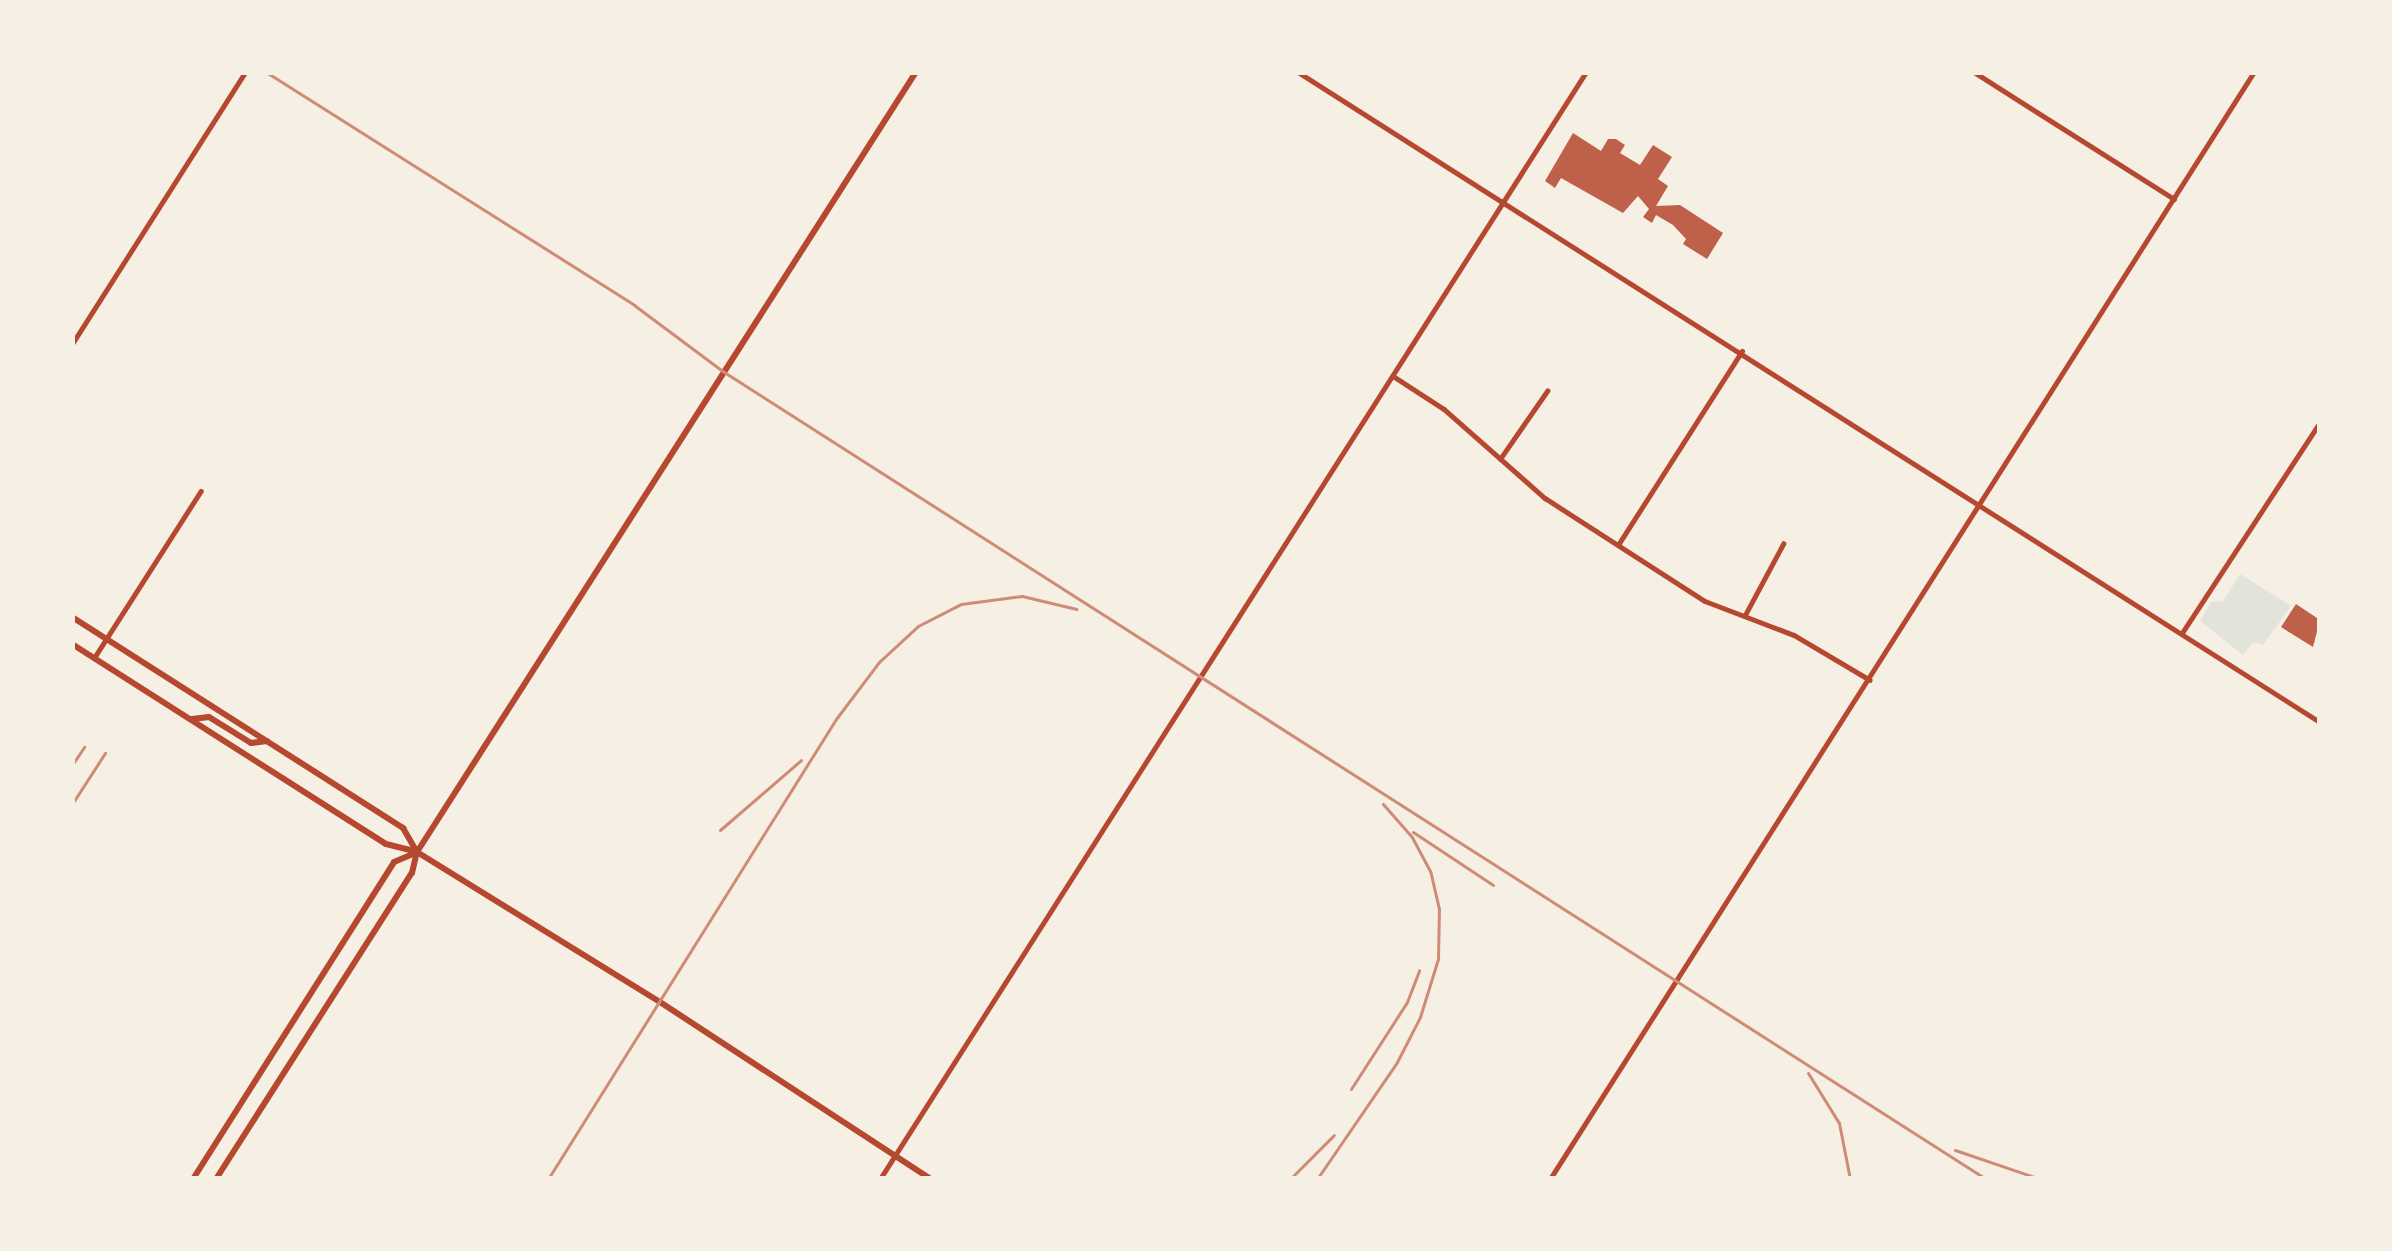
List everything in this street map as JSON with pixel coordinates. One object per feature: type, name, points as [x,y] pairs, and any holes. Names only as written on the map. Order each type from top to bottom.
[{"type":"main road","points":[[216,1179],[412,873],[417,852],[916,72]]},
{"type":"main road","points":[[72,617],[403,828],[417,852]]},
{"type":"main road","points":[[72,644],[386,844],[417,852],[930,1179]]},
{"type":"main road","points":[[192,719],[209,717],[251,743],[267,742]]},
{"type":"main road","points":[[193,1179],[394,862],[417,852]]},
{"type":"street","points":[[72,344],[245,72]]},
{"type":"street","points":[[1298,72],[1742,350],[2320,722]]},
{"type":"street","points":[[880,1179],[1586,72]]},
{"type":"street","points":[[1974,72],[2174,199]]},
{"type":"street","points":[[1550,1179],[2254,72]]},
{"type":"street","points":[[1618,545],[1742,350]]},
{"type":"street","points":[[1393,376],[1444,409],[1545,498],[1705,601],[1795,635],[1870,680]]},
{"type":"street","points":[[1499,459],[1547,391]]},
{"type":"street","points":[[2181,634],[2320,422]]},
{"type":"street","points":[[94,658],[201,491]]},
{"type":"street","points":[[1745,615],[1783,544]]},
{"type":"shaded area","points":[[2240,574],[2291,606],[2263,645],[2253,642],[2243,655],[2200,621],[2211,602],[2223,601]]},
{"type":"building","points":[[1573,133],[1601,151],[1608,139],[1616,139],[1625,145],[1620,153],[1640,165],[1653,145],[1672,157],[1658,179],[1668,186],[1656,206],[1680,205],[1723,233],[1707,259],[1683,244],[1686,239],[1673,225],[1656,215],[1652,223],[1643,217],[1649,209],[1638,196],[1623,213],[1561,178],[1555,188],[1545,181]]},
{"type":"building","points":[[2296,604],[2320,620],[2313,647],[2281,627]]},
{"type":"railway","points":[[266,72],[634,305],[724,372],[1986,1179]]},
{"type":"railway","points":[[548,1179],[836,719],[879,662],[918,626],[961,604],[1022,596],[1076,609]]},
{"type":"railway","points":[[72,765],[84,747]]},
{"type":"railway","points":[[72,804],[105,753]]},
{"type":"railway","points":[[720,830],[801,760]]},
{"type":"railway","points":[[1317,1179],[1397,1062],[1420,1017],[1438,959],[1439,909],[1430,871],[1412,837],[1383,804]]},
{"type":"railway","points":[[1413,832],[1493,885]]},
{"type":"railway","points":[[1351,1089],[1407,1002],[1419,970]]},
{"type":"railway","points":[[1808,1073],[1839,1123],[1850,1179]]},
{"type":"railway","points":[[1290,1179],[1334,1135]]},
{"type":"railway","points":[[1955,1150],[2040,1179]]}]
